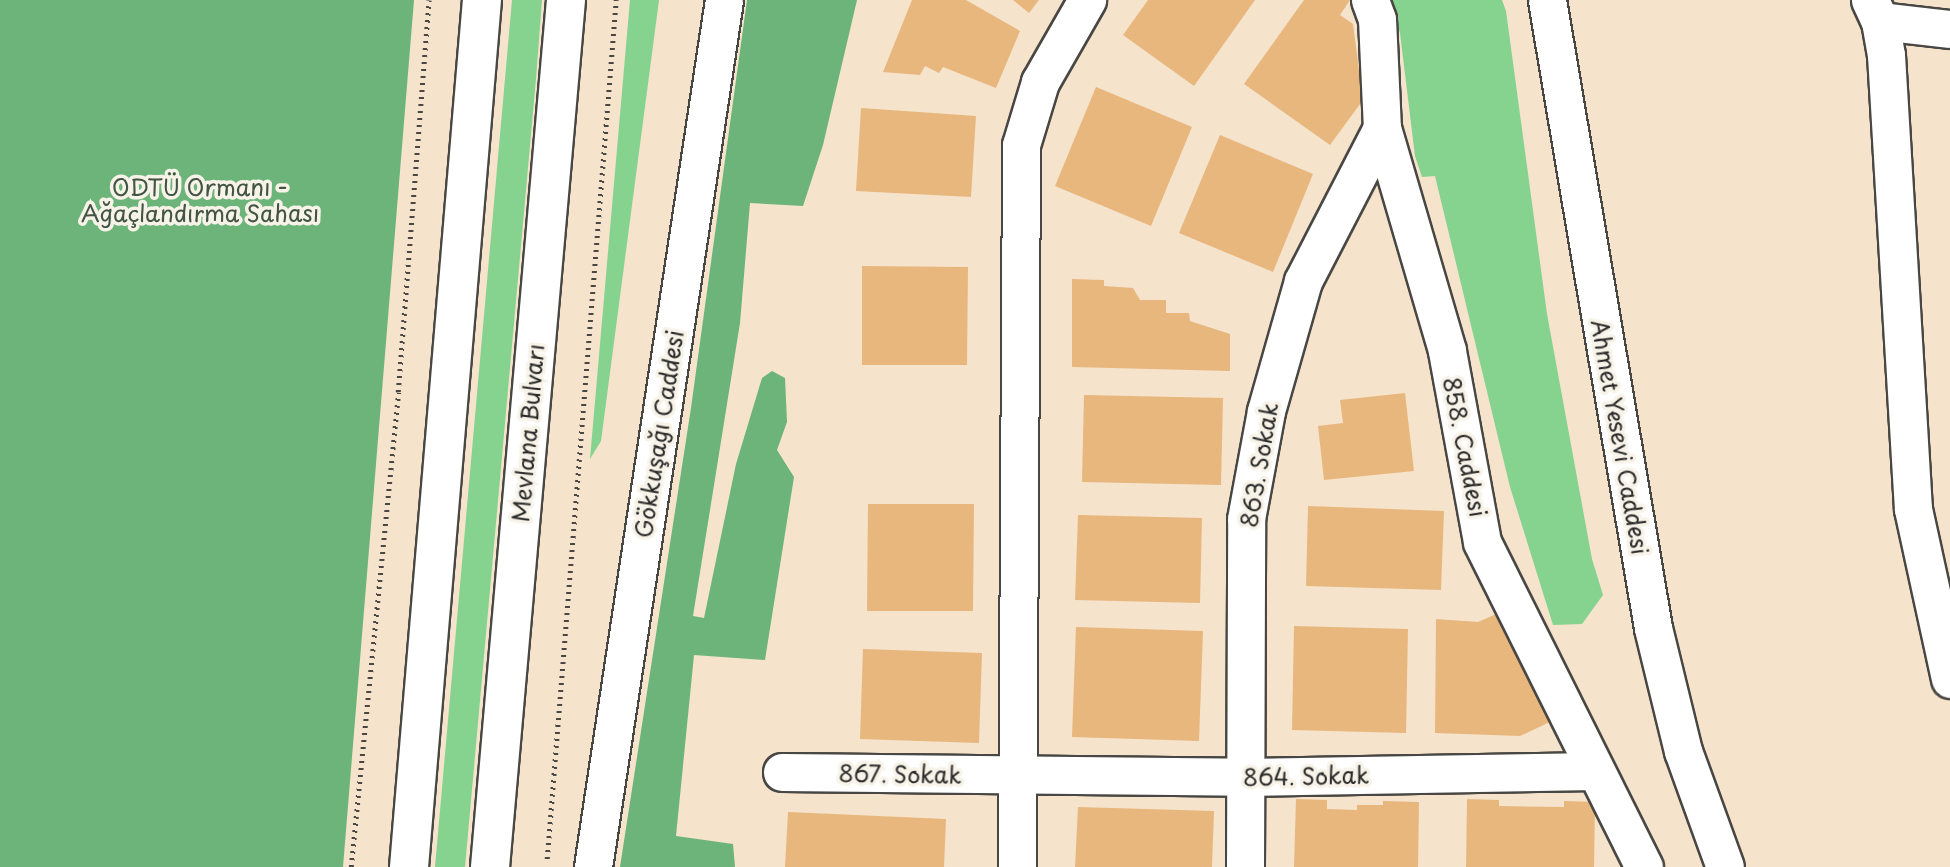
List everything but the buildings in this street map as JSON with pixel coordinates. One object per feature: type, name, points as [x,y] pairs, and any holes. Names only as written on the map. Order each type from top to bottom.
[{"type":"highway","points":[[409,867],[482,0]]},
{"type":"highway","name":"Mevlana Bulvarı","points":[[490,867],[566,0]]},
{"type":"street","name":"Gökkuşağı Caddesi","points":[[593,867],[724,0]]},
{"type":"street","points":[[1017,867],[1021,145],[1040,82],[1087,0]]},
{"type":"street","name":"858. Caddesi","points":[[1370,0],[1377,19],[1382,128],[1447,351],[1482,542],[1644,867]]},
{"type":"street","name":"Ahmet Yesevi Caddesi","points":[[1547,0],[1653,628],[1683,751],[1725,867]]},
{"type":"street","points":[[1950,29],[1875,10],[1913,509],[1950,679]]},
{"type":"street","name":"863. Sokak","points":[[1245,867],[1246,519],[1266,411],[1303,281],[1382,128]]},
{"type":"street","name":"864. Sokak","points":[[1017,776],[1246,777],[1595,771]]},
{"type":"street","name":"867. Sokak","points":[[782,772],[1017,776]]},
{"type":"path","points":[[351,867],[398,392],[429,0]]},
{"type":"path","points":[[547,859],[616,0]]},
{"type":"green space","name":"ODTÜ Ormanı - Ağaçlandırma Sahası","points":[[0,0],[414,0],[343,867],[0,867]]},
{"type":"green space","points":[[512,0],[542,0],[536,79],[465,867],[435,867]]},
{"type":"green space","points":[[630,0],[659,0],[601,441],[590,459]]},
{"type":"green space","points":[[747,0],[857,0],[823,145],[803,206],[750,203],[740,323],[693,616],[704,618],[736,464],[762,378],[772,371],[785,378],[787,422],[777,450],[794,477],[765,660],[694,655],[676,836],[733,844],[735,867],[620,867],[691,408]]},
{"type":"green space","points":[[1390,0],[1502,0],[1506,11],[1547,314],[1592,559],[1603,595],[1582,624],[1553,625],[1510,487],[1435,176],[1422,177],[1415,156],[1400,33]]}]
